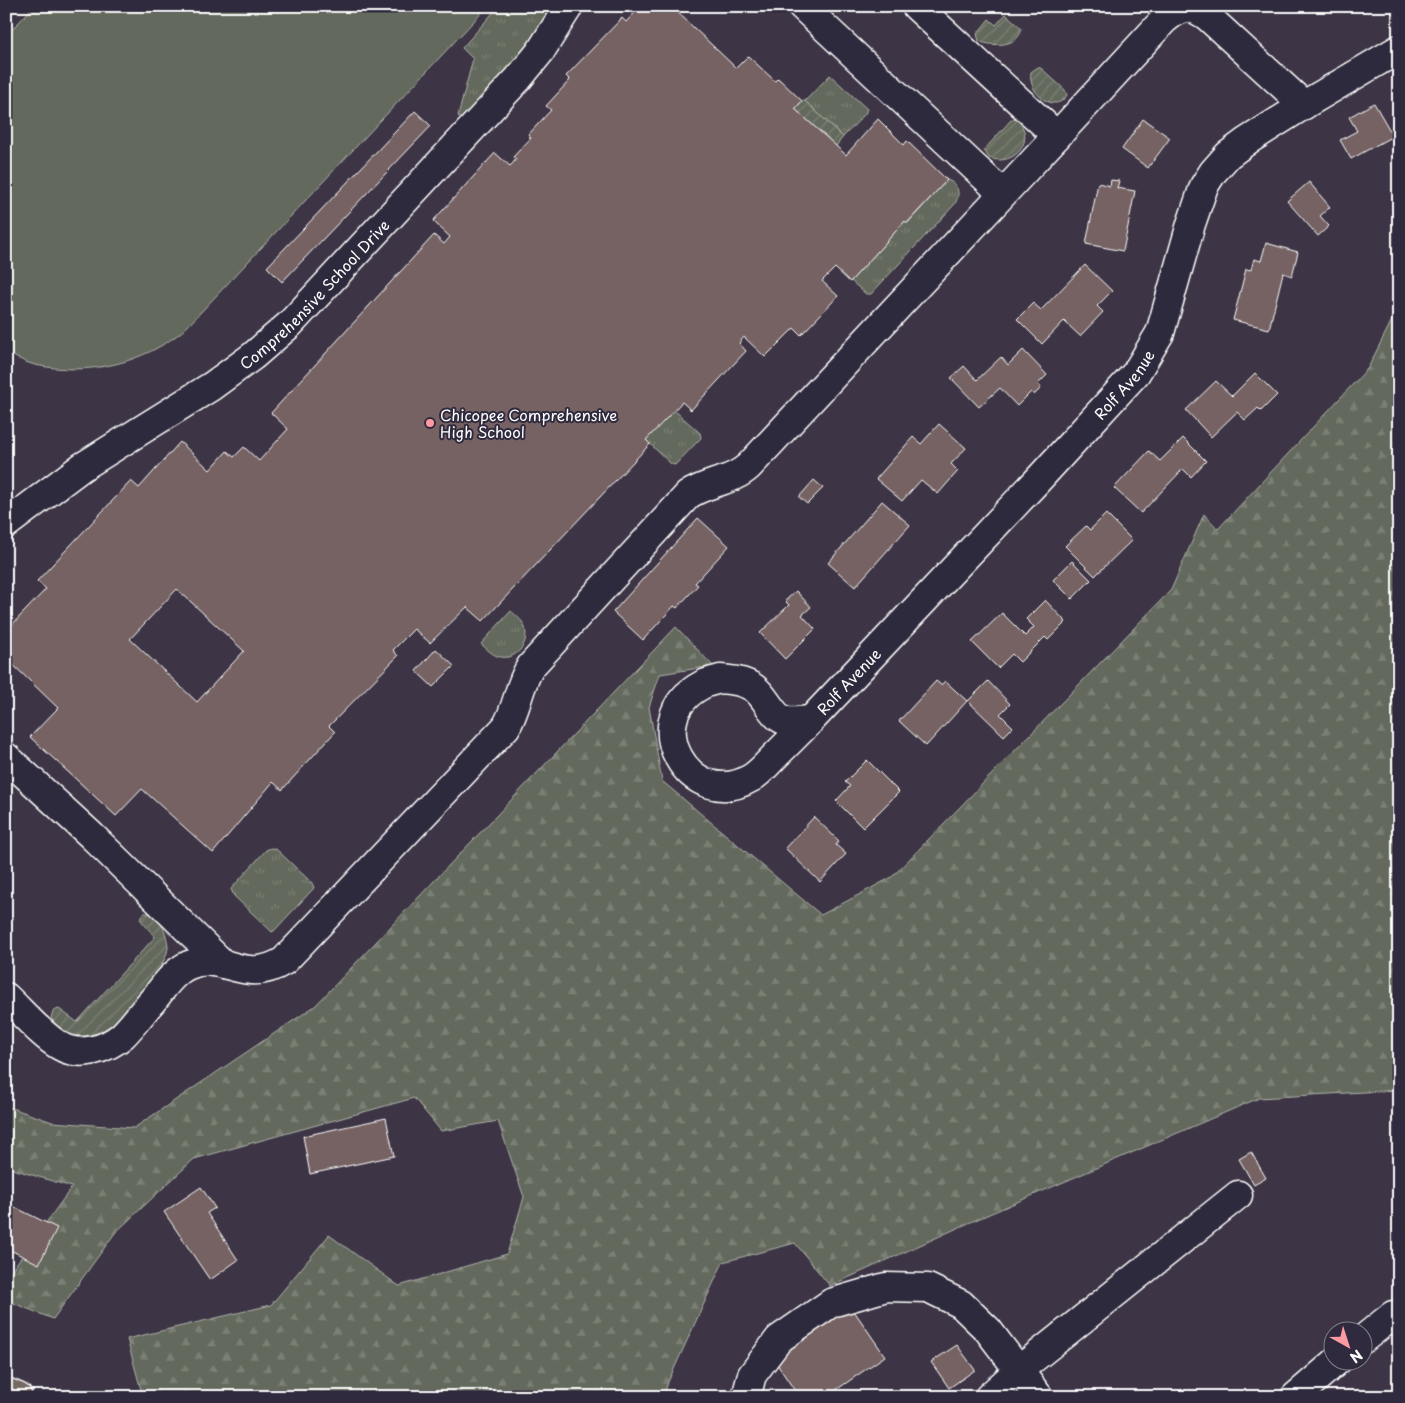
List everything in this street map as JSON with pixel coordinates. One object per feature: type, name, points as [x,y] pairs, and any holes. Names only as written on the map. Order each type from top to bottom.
[{"type":"main road","points":[[6,1392],[18,1397]]},
{"type":"street","name":"Comprehensive School Drive","points":[[6,524],[82,467],[212,386],[273,340],[518,80],[540,52],[569,6]]},
{"type":"street","points":[[802,6],[1002,193]]},
{"type":"street","points":[[916,6],[1057,136]]},
{"type":"street","points":[[6,997],[51,1040],[61,1047],[73,1051],[88,1052],[112,1043],[124,1034],[168,982],[188,966],[213,961],[243,970],[263,970],[275,967],[292,953],[506,727],[512,717],[524,676],[531,666],[688,495],[699,488],[734,477],[749,466],[1175,10],[1198,8],[1304,105]]},
{"type":"street","name":"Rolf Avenue","points":[[811,720],[787,721],[774,713],[767,700],[754,688],[738,681],[720,679],[703,684],[688,693],[678,707],[672,724],[672,741],[677,757],[688,771],[702,780],[719,785],[736,784],[752,778],[811,720],[1037,481],[1136,373],[1160,333],[1191,224],[1204,186],[1228,155],[1304,105],[1399,49]]},
{"type":"street","points":[[6,757],[92,836],[223,964]]},
{"type":"street","points":[[989,1397],[1019,1370],[1238,1195]]},
{"type":"street","points":[[746,1397],[752,1375],[779,1339],[831,1303],[886,1287],[928,1288],[961,1304],[988,1330],[1039,1397]]},
{"type":"street","points":[[1372,1332],[1392,1315],[1399,1323]]},
{"type":"street","points":[[1295,1397],[1326,1370]]},
{"type":"green space","points":[[34,6],[488,6],[185,329],[169,341],[133,359],[95,368],[75,369],[35,365],[6,353],[6,36]]},
{"type":"green space","points":[[499,6],[544,6],[550,13],[506,73],[462,119],[458,116],[473,59],[462,48]]},
{"type":"green space","points":[[1006,14],[1021,28],[1020,34],[1016,39],[998,45],[979,41],[977,34],[989,19],[996,25]]},
{"type":"green space","points":[[1038,67],[1065,90],[1067,95],[1062,101],[1056,103],[1043,99],[1033,88],[1031,72]]},
{"type":"green space","points":[[830,75],[867,109],[865,114],[843,137],[805,101]]},
{"type":"green space","points":[[802,101],[805,101],[843,137],[836,146],[795,109]]},
{"type":"green space","points":[[1016,119],[1025,135],[1020,149],[1015,155],[1007,159],[989,158],[984,150],[1011,120]]},
{"type":"green space","points":[[947,180],[954,184],[958,190],[958,197],[954,205],[871,294],[866,294],[851,281],[905,221],[908,223]]},
{"type":"green space","points":[[1399,306],[1399,1090],[1259,1098],[973,1221],[830,1286],[795,1243],[723,1262],[668,1382],[663,1397],[143,1397],[127,1339],[271,1305],[329,1235],[399,1286],[507,1254],[524,1197],[498,1121],[441,1131],[414,1098],[194,1159],[115,1233],[53,1319],[6,1300],[6,1278],[72,1187],[6,1167],[6,1106],[52,1122],[134,1128],[315,1006],[676,627],[713,666],[660,674],[649,707],[662,781],[821,915],[892,877],[1171,590],[1204,514],[1218,529],[1368,368]]},
{"type":"green space","points":[[674,410],[700,433],[701,438],[675,465],[671,464],[646,440]]},
{"type":"green space","points":[[511,611],[524,625],[526,637],[522,648],[513,656],[501,657],[490,652],[481,644]]},
{"type":"green space","points":[[276,849],[312,883],[314,888],[272,932],[234,896],[231,889],[266,850]]},
{"type":"green space","points":[[144,913],[150,913],[161,922],[168,948],[154,977],[114,1023],[106,1029],[98,1033],[81,1036],[72,1035],[57,1026],[51,1018],[53,1011],[59,1009],[77,1022],[155,937],[140,919]]},
{"type":"building","name":"Chicopee Comprehensive High School","points":[[641,6],[671,6],[736,68],[748,56],[775,81],[778,78],[802,101],[795,109],[846,155],[878,119],[904,145],[907,141],[947,180],[907,223],[905,221],[850,282],[835,268],[822,281],[838,296],[801,335],[794,328],[765,357],[744,337],[739,343],[746,351],[691,410],[682,402],[646,440],[650,444],[483,621],[467,607],[430,643],[414,629],[393,650],[398,656],[329,726],[335,732],[282,790],[273,782],[213,853],[142,789],[116,816],[30,737],[58,708],[6,658],[6,631],[46,589],[37,581],[131,481],[139,488],[180,442],[210,470],[227,451],[234,457],[244,447],[259,461],[288,429],[271,413],[434,235],[444,244],[450,237],[433,221],[495,153],[510,166],[513,163],[516,159],[513,157],[531,138],[528,135],[551,110],[546,106],[570,80],[566,76],[622,18],[626,22]],"holes":[[[177,589],[244,651],[197,702],[130,639]]]},
{"type":"building","points":[[1374,103],[1393,136],[1351,159],[1340,140],[1357,131],[1349,117]]},
{"type":"building","points":[[415,111],[431,126],[282,282],[267,267]]},
{"type":"building","points":[[1143,119],[1170,138],[1148,168],[1122,149]]},
{"type":"building","points":[[1111,180],[1119,181],[1117,188],[1135,191],[1123,251],[1086,244],[1098,183],[1110,186]]},
{"type":"building","points":[[1309,182],[1330,207],[1320,216],[1329,226],[1318,236],[1287,201]]},
{"type":"building","points":[[1266,243],[1298,252],[1292,276],[1283,273],[1269,329],[1233,320],[1246,269],[1251,270],[1254,259],[1261,261]]},
{"type":"building","points":[[1085,265],[1112,291],[1097,306],[1103,312],[1080,336],[1064,321],[1042,344],[1017,319],[1033,303],[1041,310]]},
{"type":"building","points":[[1023,350],[1047,375],[1038,384],[1041,388],[1034,395],[1031,392],[1017,406],[1000,388],[979,407],[951,378],[964,366],[977,380],[1001,357],[1008,365]]},
{"type":"building","points":[[1255,373],[1277,395],[1261,411],[1258,408],[1245,420],[1237,412],[1211,437],[1186,410],[1216,381],[1232,396]]},
{"type":"building","points":[[939,424],[966,448],[951,464],[958,471],[938,494],[921,480],[902,501],[876,479],[913,437],[921,444]]},
{"type":"building","points":[[1183,438],[1206,461],[1191,477],[1183,469],[1141,513],[1114,488],[1149,451],[1160,461]]},
{"type":"building","points":[[814,480],[823,488],[807,504],[799,497]]},
{"type":"building","points":[[882,501],[910,525],[855,587],[828,563]]},
{"type":"building","points":[[1106,514],[1132,540],[1095,576],[1065,546],[1086,526],[1090,530]]},
{"type":"building","points":[[698,518],[729,546],[695,583],[698,585],[677,608],[674,606],[643,640],[613,612]]},
{"type":"building","points":[[1072,561],[1091,580],[1072,599],[1053,580]]},
{"type":"building","points":[[796,591],[811,607],[802,615],[815,629],[785,659],[760,633],[789,605],[785,601]]},
{"type":"building","points":[[1045,600],[1066,622],[1048,640],[1045,637],[1020,662],[1012,654],[998,668],[972,642],[1002,613],[1025,636],[1034,627],[1026,619]]},
{"type":"building","points":[[436,649],[454,666],[433,687],[416,671]]},
{"type":"building","points":[[936,681],[941,685],[945,681],[967,701],[926,746],[899,721]]},
{"type":"building","points":[[988,681],[1010,704],[1000,714],[1013,727],[1004,736],[968,701]]},
{"type":"building","points":[[867,760],[899,792],[863,828],[836,801],[850,786],[845,782]]},
{"type":"building","points":[[814,817],[839,841],[836,845],[846,854],[820,882],[785,848]]},
{"type":"building","points":[[386,1118],[394,1156],[310,1174],[303,1136]]},
{"type":"building","points":[[1251,1152],[1266,1178],[1254,1185],[1239,1159]]},
{"type":"building","points":[[201,1187],[215,1208],[207,1213],[238,1260],[210,1280],[164,1212]]},
{"type":"building","points":[[6,1203],[57,1228],[39,1264],[6,1248]]},
{"type":"building","points":[[850,1305],[885,1356],[826,1397],[799,1397],[773,1358]]},
{"type":"building","points":[[957,1345],[975,1370],[949,1388],[931,1362]]},
{"type":"place","name":"Chicopee Comprehensive High School","points":[[430,423]]}]
